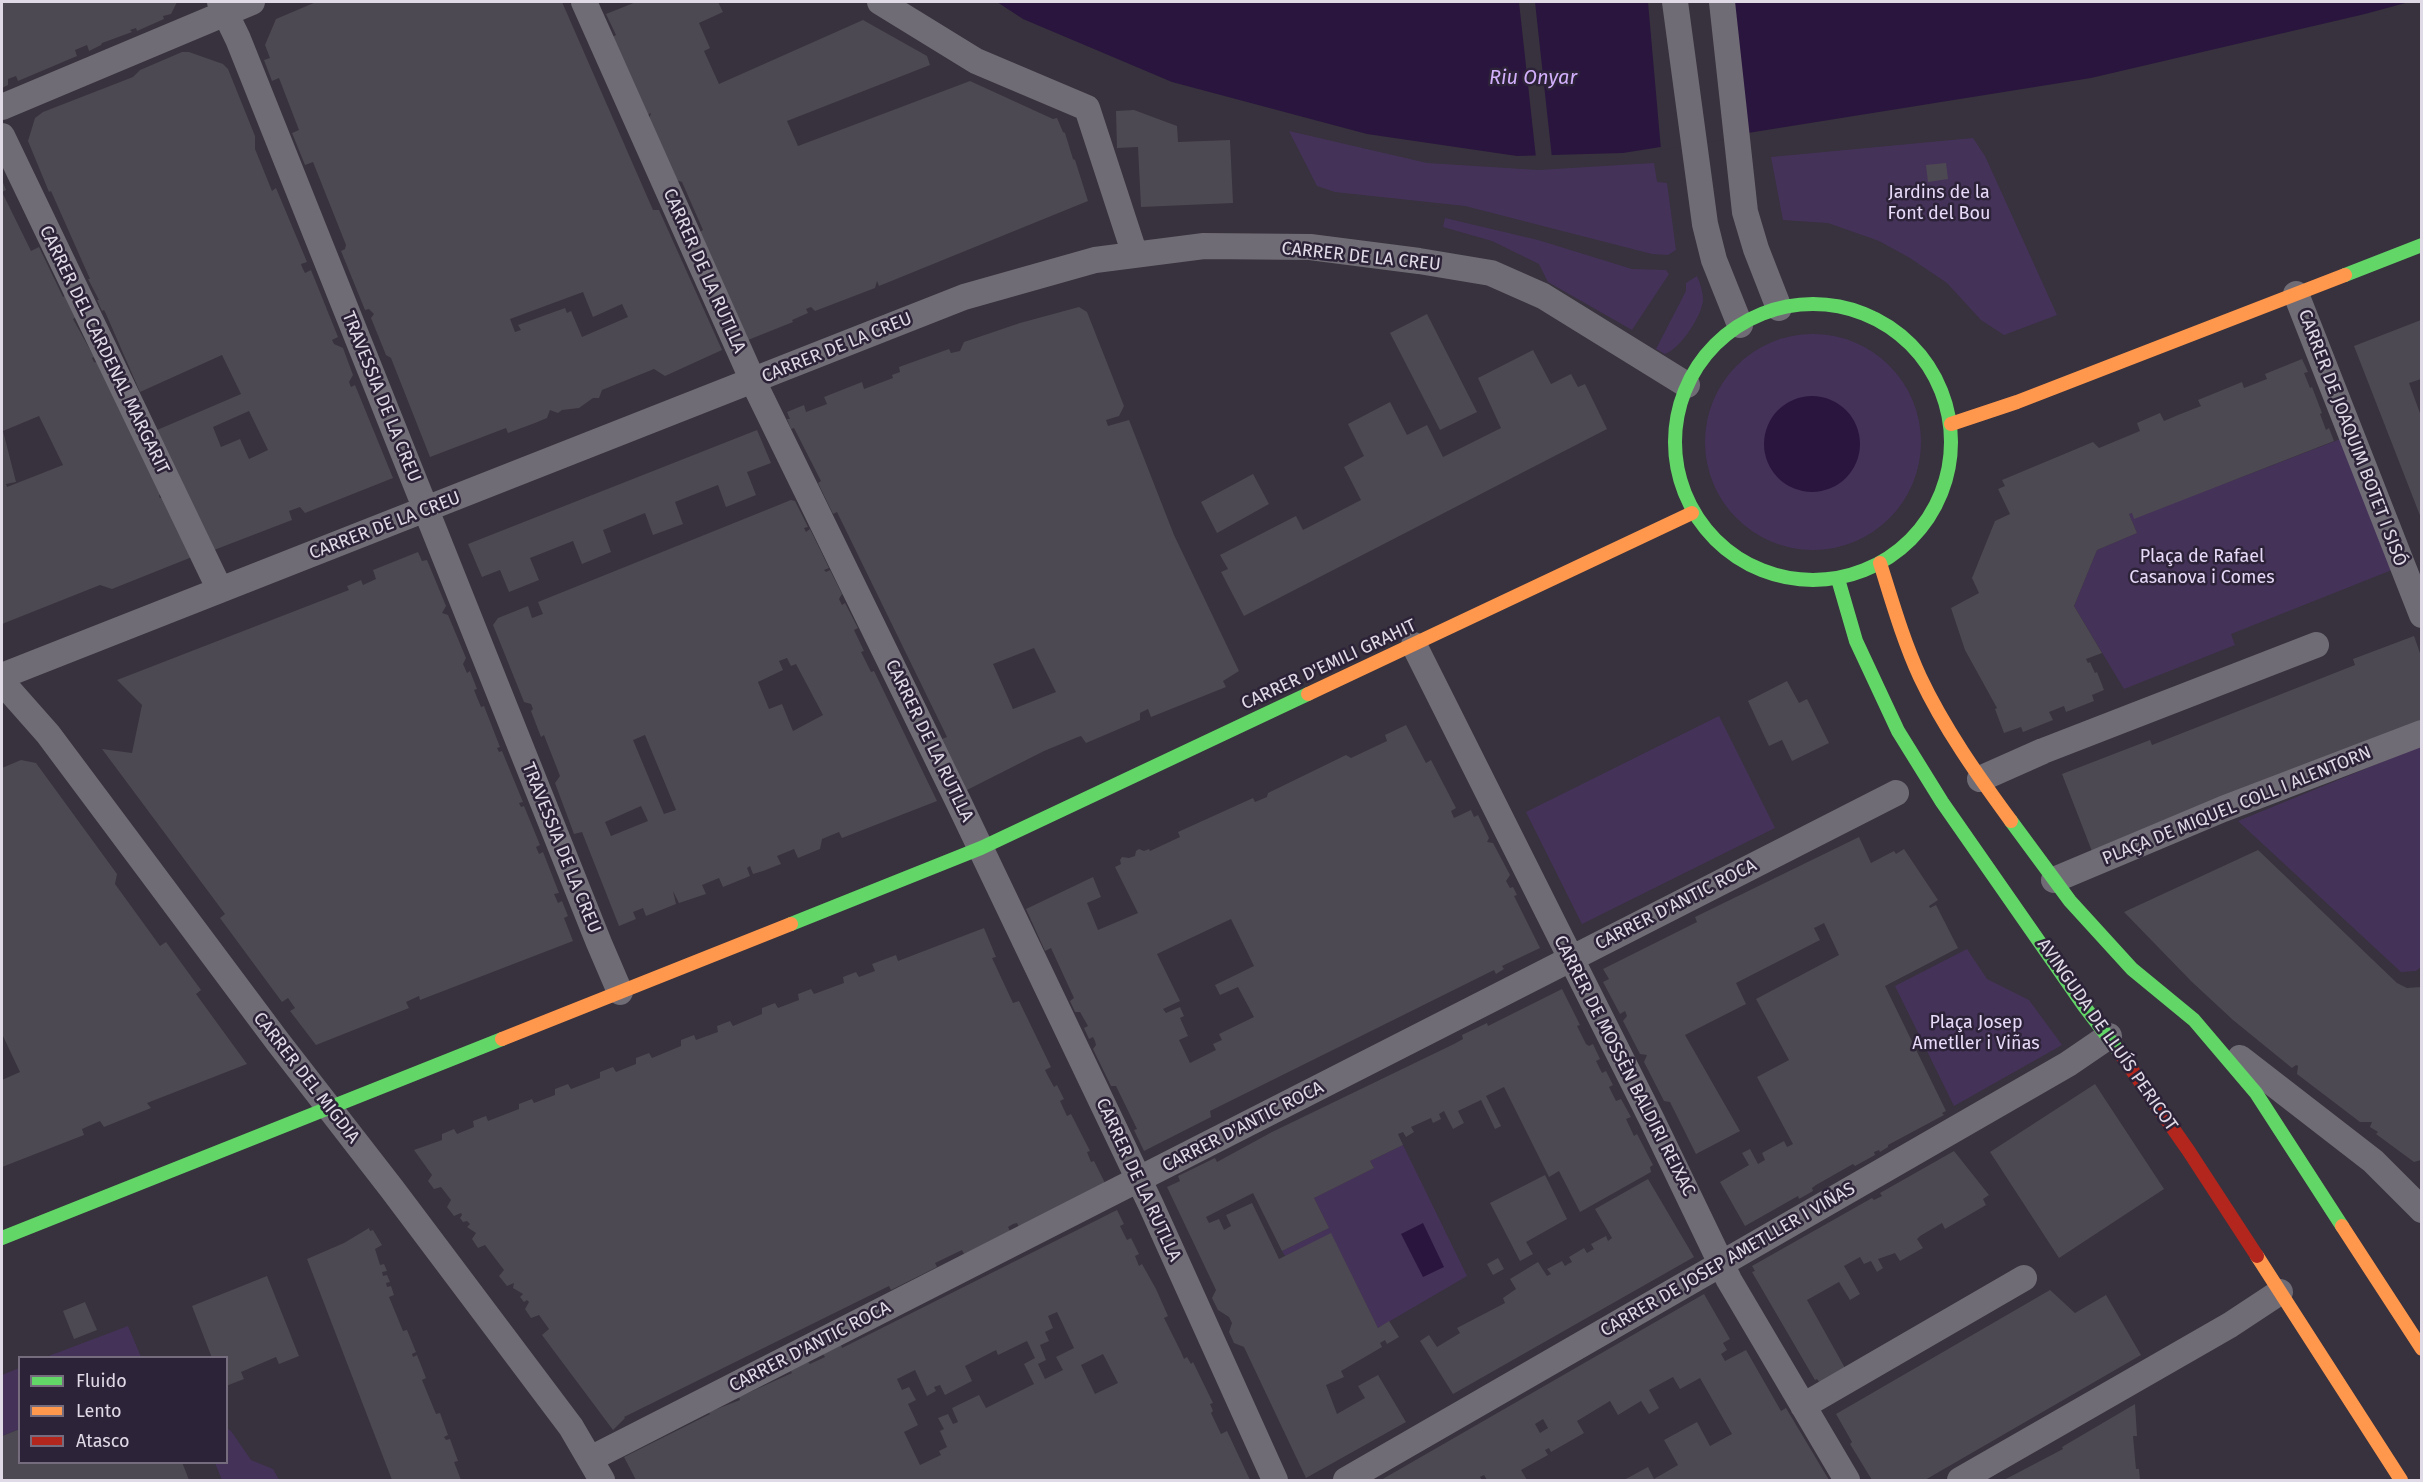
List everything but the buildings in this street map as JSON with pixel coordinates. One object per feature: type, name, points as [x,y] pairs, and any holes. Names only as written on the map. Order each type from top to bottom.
[{"type":"main road","points":[[1951,424],[2017,402],[2421,245]]},
{"type":"main road","points":[[1808,304],[1832,305],[1860,312],[1880,321],[1906,339],[1925,360],[1941,388],[1951,424],[1952,450],[1949,470],[1942,494],[1934,510],[1915,536],[1880,563],[1859,573],[1838,579],[1799,580],[1771,574],[1750,566],[1728,552],[1692,513],[1682,486],[1676,459],[1675,434],[1678,411],[1687,385],[1711,349],[1740,325],[1779,308],[1808,304]]},
{"type":"main road","name":"CARRER D'EMILI GRAHIT","points":[[2,1238],[981,848],[1692,513]]},
{"type":"main road","points":[[1880,563],[1906,644],[1920,677],[1936,709],[1980,779],[2070,901],[2132,969],[2194,1020],[2256,1092],[2419,1336]]},
{"type":"main road","name":"AVINGUDA DE LLUÍS PERICOT","points":[[1838,579],[1856,641],[1898,731],[1942,802],[2084,1006],[2109,1036],[2188,1150],[2401,1480]]},
{"type":"street","points":[[2,108],[223,7],[252,2]]},
{"type":"street","name":"CARRER DE LA RUTLLA","points":[[584,2],[753,381],[981,848],[1138,1180],[1275,1480]]},
{"type":"street","points":[[880,2],[976,61],[1087,108],[1135,255]]},
{"type":"street","points":[[1675,2],[1705,224],[1714,260],[1740,325]]},
{"type":"street","points":[[1722,2],[1745,212],[1749,229],[1779,308]]},
{"type":"street","name":"TRAVESSIA DE LA CREU","points":[[223,7],[620,993]]},
{"type":"street","name":"CARRER DEL CARDENAL MARGARIT","points":[[6,144],[220,590]]},
{"type":"street","name":"CARRER DE LA CREU","points":[[2,676],[964,297],[1095,260],[1204,246],[1310,247],[1491,273],[1543,296],[1687,385]]},
{"type":"street","name":"CARRER DE JOAQUIM BOTET I SISÓ","points":[[2296,294],[2421,615]]},
{"type":"street","name":"CARRER DE MOSSÈN BALDIRI REIXAC","points":[[1414,645],[1581,953],[1736,1293],[1847,1480]]},
{"type":"street","points":[[1980,779],[2043,751],[2316,645]]},
{"type":"street","name":"CARRER DEL MIGDIA","points":[[2,682],[48,734],[329,1109],[400,1199],[571,1427],[596,1470]]},
{"type":"street","name":"PLAÇA DE MIQUEL COLL I ALENTORN","points":[[2054,880],[2223,809],[2421,733]]},
{"type":"street","name":"CARRER D'ANTIC ROCA","points":[[596,1470],[1138,1180],[1896,793]]},
{"type":"street","points":[[2194,1020],[2288,1098],[2373,1161],[2421,1210]]},
{"type":"street","name":"CARRER DE JOSEP AMETLLER I VIÑAS","points":[[1346,1480],[2068,1064],[2109,1036]]},
{"type":"street","points":[[1803,1406],[2024,1278]]},
{"type":"street","points":[[1960,1480],[2230,1325],[2280,1292]]},
{"type":"green space","points":[[1289,131],[1427,163],[1538,170],[1654,163],[1657,182],[1667,183],[1676,250],[1668,255],[1652,254],[1465,206],[1335,192],[1317,186]]},
{"type":"green space","name":"Jardins de la Font del Bou","points":[[1973,138],[1985,156],[2057,315],[2004,335],[1981,320],[1947,283],[1910,258],[1879,241],[1828,223],[1783,220],[1771,157]]},
{"type":"green space","points":[[1445,218],[1538,240],[1632,269],[1666,270],[1669,274],[1632,330],[1548,282],[1539,264],[1492,241],[1443,227]]},
{"type":"green space","points":[[1697,276],[1703,297],[1702,307],[1683,339],[1665,354],[1656,349],[1686,291],[1686,283]]},
{"type":"green space","points":[[1802,334],[1824,334],[1844,338],[1864,346],[1890,365],[1909,391],[1917,411],[1921,442],[1917,473],[1909,493],[1890,519],[1864,538],[1844,546],[1824,550],[1802,550],[1782,546],[1762,538],[1744,526],[1729,511],[1717,493],[1709,473],[1705,453],[1705,431],[1709,411],[1717,391],[1729,373],[1744,358],[1762,346],[1782,338]]},
{"type":"green space","name":"Plaça de Rafael Casanova i Comes","points":[[2351,435],[2402,566],[2231,634],[2235,645],[2124,689],[2074,606],[2097,550],[2137,533],[2129,514],[2229,482]]},
{"type":"green space","points":[[1719,716],[1775,828],[1582,924],[1526,812]]},
{"type":"green space","points":[[2421,746],[2421,967],[2416,971],[2401,972],[2238,821]]},
{"type":"green space","name":"Plaça Josep Ametller i Viñas","points":[[1967,949],[1987,979],[2029,1000],[2062,1045],[1954,1106],[1895,986]]},
{"type":"green space","points":[[1403,1145],[1467,1276],[1378,1328],[1331,1234],[1285,1256],[1282,1251],[1329,1228],[1314,1198],[1374,1168],[1370,1161]]},
{"type":"green space","points":[[128,1326],[141,1356],[49,1356]]},
{"type":"green space","points":[[18,1368],[18,1429],[2,1436],[2,1375]]},
{"type":"green space","points":[[228,1429],[251,1460],[273,1469],[279,1480],[222,1480],[215,1464],[228,1464]]},
{"type":"water","name":"Riu Onyar","points":[[997,2],[2409,2],[2091,78],[1623,153],[1517,156],[1367,134],[1172,82],[1023,19]]},
{"type":"water","points":[[1812,396],[1830,399],[1846,410],[1857,426],[1860,444],[1857,462],[1846,478],[1830,489],[1812,492],[1794,489],[1778,478],[1767,462],[1764,444],[1767,426],[1778,410],[1794,399]]},
{"type":"water","points":[[1423,1223],[1444,1267],[1423,1277],[1401,1234]]},
{"type":"pier","points":[[1519,2],[1535,2],[1552,158],[1536,158]]},
{"type":"pier","points":[[1648,2],[1733,2],[1744,136],[1661,150]]},
{"type":"traffic: fast","points":[[2345,275],[2422,245]]},
{"type":"traffic: fast","points":[[1827,304],[1866,314],[1878,320],[1901,335],[1920,354],[1941,389],[1949,415],[1951,442],[1949,469],[1941,495],[1928,519],[1911,540],[1890,557],[1866,570],[1827,580],[1799,580],[1760,570],[1748,564],[1725,549],[1706,530],[1685,495],[1677,469],[1675,428],[1685,389],[1691,377],[1706,354],[1725,335],[1760,314],[1786,306],[1827,304]]},
{"type":"traffic: fast","points":[[1838,579],[1856,641],[1898,731],[1942,802],[2084,1006],[2120,1053]]},
{"type":"traffic: fast","points":[[791,924],[981,848],[1308,694]]},
{"type":"traffic: fast","points":[[2011,821],[2070,901],[2132,969],[2194,1020],[2256,1093],[2342,1226]]},
{"type":"traffic: fast","points":[[2,1238],[502,1039]]},
{"type":"traffic: slow","points":[[1951,424],[2017,402],[2345,275]]},
{"type":"traffic: slow","points":[[1308,694],[1692,513]]},
{"type":"traffic: slow","points":[[1880,563],[1908,649],[1929,696],[1962,751],[2011,821]]},
{"type":"traffic: slow","points":[[502,1039],[791,924]]},
{"type":"traffic: slow","points":[[2342,1226],[2422,1349]]},
{"type":"traffic: slow","points":[[2257,1256],[2401,1480]]},
{"type":"traffic: jam","points":[[2120,1053],[2188,1150],[2257,1256]]}]
